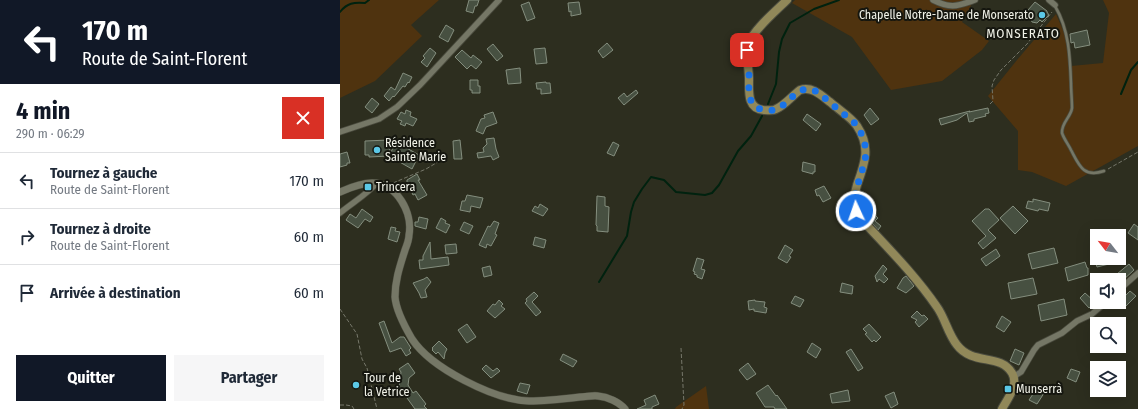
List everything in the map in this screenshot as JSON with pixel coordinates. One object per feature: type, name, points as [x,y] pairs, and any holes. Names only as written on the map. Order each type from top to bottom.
[{"type":"main road","points":[[787,0],[757,31],[749,42],[747,50],[748,92],[750,100],[754,106],[760,110],[778,109],[800,90],[814,90],[857,125],[864,139],[866,152],[865,161],[856,190],[854,202],[856,211],[920,282],[939,309],[956,344],[964,353],[971,357],[999,362],[1011,372],[1013,377],[1013,388],[1002,409]]},
{"type":"street","points":[[340,132],[379,119],[397,107],[420,85],[499,0]]},
{"type":"street","points":[[932,0],[940,4],[956,7],[975,0]]},
{"type":"street","points":[[1049,0],[1055,5]]},
{"type":"street","points":[[340,192],[370,182],[376,183],[388,187],[396,194],[405,206],[409,219],[410,235],[396,283],[396,299],[401,318],[412,339],[429,358],[441,368],[463,380],[502,396],[528,401],[546,401],[597,395],[622,405],[624,409]]},
{"type":"street","points":[[340,213],[370,190],[376,183]]},
{"type":"street","points":[[1126,284],[1138,273]]},
{"type":"street","points":[[1013,377],[1021,372],[1038,346],[1062,333],[1076,321],[1092,314],[1098,309]]},
{"type":"lane","points":[[1055,5],[1060,13],[1070,54],[1072,109],[1062,128],[1062,134],[1080,167],[1088,172],[1097,173],[1104,171]]},
{"type":"path","points":[[990,104],[993,101],[992,86],[994,80],[1001,70],[1027,44],[1051,15],[1055,5]]},
{"type":"path","points":[[1104,171],[1138,152]]},
{"type":"path","points":[[388,187],[394,182],[443,159]]},
{"type":"path","points":[[340,309],[357,334],[362,359],[367,368],[377,409]]},
{"type":"path","points":[[681,348],[684,405],[682,409]]},
{"type":"path","points":[[340,405],[346,404],[352,406],[354,409]]},
{"type":"shaded area","points":[[340,0],[439,0],[411,25],[422,36],[375,81],[340,98]]},
{"type":"shaded area","points":[[795,0],[974,0],[962,22],[989,41],[982,50],[942,81],[891,90],[852,37],[792,3]]},
{"type":"shaded area","points":[[1103,0],[1138,0],[1138,146],[1066,186],[1032,172],[1018,170],[1018,131],[988,96],[1056,14],[1066,37],[1071,66],[1103,63],[1109,13]]},
{"type":"shaded area","points":[[706,386],[709,409],[675,409],[676,407]]},
{"type":"building","points":[[469,0],[479,0],[473,13],[466,11]]},
{"type":"building","points":[[529,2],[535,18],[527,21],[521,5]]},
{"type":"building","points":[[579,2],[581,14],[571,16],[568,3]]},
{"type":"building","points":[[1035,2],[1047,11],[1049,15],[1042,22],[1040,20],[1037,23],[1032,22],[1030,17],[1032,14],[1028,10]]},
{"type":"building","points":[[446,25],[454,30],[448,42],[439,37]]},
{"type":"building","points":[[1087,30],[1090,45],[1075,48],[1074,42],[1071,43],[1070,34]]},
{"type":"building","points":[[607,43],[613,50],[603,58],[598,51]]},
{"type":"building","points":[[493,44],[503,56],[497,61],[487,49]]},
{"type":"building","points":[[430,48],[436,53],[427,67],[421,62],[425,58],[423,56]]},
{"type":"building","points":[[545,48],[547,63],[536,64],[534,49]]},
{"type":"building","points":[[462,50],[471,58],[473,55],[482,62],[476,69],[471,65],[467,69],[455,57]]},
{"type":"building","points":[[520,68],[521,83],[508,84],[506,70]]},
{"type":"building","points":[[403,73],[412,77],[409,83],[408,82],[405,87],[403,86],[389,101],[384,96],[391,87],[395,90]]},
{"type":"building","points":[[470,80],[478,80],[480,93],[472,93],[472,90],[470,90]]},
{"type":"building","points":[[536,83],[550,83],[551,93],[541,94],[541,89],[537,89]]},
{"type":"building","points":[[636,90],[638,93],[624,105],[618,98],[624,93],[627,97]]},
{"type":"building","points":[[372,98],[379,104],[372,113],[365,107]]},
{"type":"building","points":[[870,108],[879,119],[871,125],[864,115]]},
{"type":"building","points":[[988,108],[989,113],[985,114],[986,116],[974,119],[974,121],[969,122],[967,113],[957,120],[941,125],[939,119],[970,111],[969,112]]},
{"type":"building","points":[[406,110],[411,112],[410,116],[417,119],[413,126],[406,123],[405,126],[400,124],[402,121],[397,119],[401,112],[405,114]]},
{"type":"building","points":[[493,112],[497,123],[486,127],[483,134],[476,131],[481,119],[485,118],[484,115]]},
{"type":"building","points":[[807,114],[821,124],[816,131],[803,120]]},
{"type":"building","points":[[494,138],[499,157],[493,160],[491,156],[478,158],[477,153],[484,152],[483,148],[487,144],[486,139]]},
{"type":"building","points":[[389,140],[390,154],[396,142],[419,155],[412,169],[389,156],[369,157],[369,155],[365,155],[365,141]]},
{"type":"building","points":[[460,140],[462,159],[454,159],[453,141]]},
{"type":"building","points":[[613,142],[619,145],[614,156],[607,153]]},
{"type":"building","points":[[347,152],[350,163],[340,167],[340,154]]},
{"type":"building","points":[[803,162],[815,165],[815,172],[813,172],[813,174],[802,171]]},
{"type":"building","points":[[417,174],[420,180],[418,180],[427,195],[418,200],[415,194],[413,195],[407,182],[407,180]]},
{"type":"building","points":[[824,186],[831,198],[823,202],[819,195],[817,196],[815,190]]},
{"type":"building","points":[[467,195],[483,198],[480,208],[471,206],[470,212],[460,210],[462,201],[465,201]]},
{"type":"building","points":[[597,196],[605,197],[605,206],[609,207],[608,232],[597,231]]},
{"type":"building","points":[[1033,199],[1050,203],[1048,211],[1039,209],[1038,211],[1026,208],[1028,201],[1033,202]]},
{"type":"building","points":[[540,204],[548,209],[543,216],[532,211],[535,206],[538,208]]},
{"type":"building","points":[[1013,206],[1028,221],[1015,234],[1000,218]]},
{"type":"building","points":[[362,209],[373,217],[370,222],[365,219],[358,228],[346,220],[350,214],[356,218]]},
{"type":"building","points":[[985,209],[989,209],[999,220],[988,230],[996,238],[983,249],[978,243],[986,236],[972,221]]},
{"type":"building","points":[[872,212],[878,218],[875,221],[881,226],[878,230],[867,217]]},
{"type":"building","points":[[850,216],[857,226],[851,230],[844,220]]},
{"type":"building","points":[[419,217],[428,219],[426,229],[415,226],[415,222],[418,222]]},
{"type":"building","points":[[441,218],[446,221],[445,223],[450,225],[446,233],[436,228]]},
{"type":"building","points":[[494,221],[499,223],[495,234],[497,235],[491,246],[487,244],[486,248],[479,245],[488,226],[490,227]]},
{"type":"building","points":[[464,222],[473,226],[469,234],[460,230]]},
{"type":"building","points":[[1134,224],[1138,227],[1138,240],[1128,233]]},
{"type":"building","points":[[391,227],[396,228],[395,231],[400,232],[397,242],[388,239]]},
{"type":"building","points":[[535,237],[546,240],[544,248],[533,245]]},
{"type":"building","points":[[430,242],[431,259],[448,257],[449,265],[420,269],[419,260],[423,260],[423,256]]},
{"type":"building","points":[[456,244],[457,253],[446,254],[445,245]]},
{"type":"building","points":[[785,245],[793,250],[787,263],[778,258]]},
{"type":"building","points":[[1054,248],[1058,263],[1032,269],[1028,254]]},
{"type":"building","points":[[996,249],[1000,256],[986,266],[981,259]]},
{"type":"building","points":[[697,258],[704,260],[701,269],[705,270],[702,279],[697,277],[693,271]]},
{"type":"building","points":[[1085,262],[1088,268],[1088,275],[1068,281],[1065,268]]},
{"type":"building","points":[[1129,264],[1134,270],[1126,277],[1126,273],[1118,273]]},
{"type":"building","points":[[883,265],[887,269],[883,274],[888,279],[884,283],[879,279],[877,282],[875,276]]},
{"type":"building","points":[[490,266],[492,275],[484,277],[482,268]]},
{"type":"building","points":[[906,276],[914,286],[906,293],[897,288]]},
{"type":"building","points":[[427,277],[431,282],[425,290],[427,297],[421,298],[413,283]]},
{"type":"building","points":[[1033,278],[1037,294],[1011,299],[1008,283]]},
{"type":"building","points":[[842,283],[853,286],[852,294],[840,292]]},
{"type":"building","points":[[1130,291],[1136,296],[1126,306],[1126,295]]},
{"type":"building","points":[[534,292],[538,296],[532,302],[541,312],[536,316],[525,303],[527,301],[526,299]]},
{"type":"building","points":[[1085,293],[1090,298],[1089,308],[1080,298]]},
{"type":"building","points":[[795,296],[804,300],[800,307],[791,303]]},
{"type":"building","points":[[1064,299],[1067,315],[1041,321],[1038,305]]},
{"type":"building","points":[[499,300],[503,304],[501,306],[505,309],[495,318],[487,311]]},
{"type":"building","points":[[755,300],[765,302],[764,307],[767,308],[766,313],[754,311],[754,309],[749,310],[748,301]]},
{"type":"building","points":[[917,311],[928,319],[919,327],[915,322],[917,320],[911,317]]},
{"type":"building","points":[[1002,316],[1011,322],[1004,332],[996,327]]},
{"type":"building","points":[[384,321],[392,343],[400,337],[404,337],[411,348],[409,350],[411,353],[406,356],[401,348],[390,352],[379,323]]},
{"type":"building","points":[[467,324],[476,337],[467,343],[458,330]]},
{"type":"building","points":[[869,324],[881,337],[876,342],[874,340],[872,342],[865,334],[867,333],[863,329]]},
{"type":"building","points":[[439,341],[447,349],[444,359],[438,352],[436,354],[432,350],[432,348]]},
{"type":"building","points":[[812,343],[821,349],[816,358],[807,352]]},
{"type":"building","points":[[851,349],[863,368],[858,371],[846,352]]},
{"type":"building","points":[[1015,349],[1024,353],[1019,365],[1010,361]]},
{"type":"building","points":[[563,354],[577,361],[573,367],[560,360]]},
{"type":"building","points":[[408,363],[415,373],[409,378],[408,385],[413,393],[416,391],[426,404],[424,406],[427,409],[415,409],[399,387],[401,372],[399,369]]},
{"type":"building","points":[[748,363],[756,374],[747,380],[739,370]]},
{"type":"building","points":[[486,365],[493,371],[497,368],[500,371],[491,378],[482,369]]},
{"type":"building","points":[[1071,369],[1080,372],[1076,382],[1067,378]]},
{"type":"building","points":[[520,383],[530,385],[527,394],[517,391]]},
{"type":"building","points":[[768,385],[787,409],[765,407],[756,393]]},
{"type":"building","points":[[1039,385],[1046,390],[1037,404],[1029,400]]},
{"type":"building","points":[[848,390],[850,401],[832,403],[830,394]]},
{"type":"building","points":[[894,392],[898,404],[891,408],[885,396]]},
{"type":"building","points":[[655,395],[659,404],[652,407],[652,409],[637,409],[646,405],[644,400]]},
{"type":"waterway","points":[[340,12],[348,5],[354,3],[365,3],[369,0]]},
{"type":"waterway","points":[[768,104],[776,84],[779,52],[782,39],[790,23],[814,9],[839,0]]},
{"type":"waterway","points":[[1121,94],[1131,70],[1138,62]]},
{"type":"waterway","points":[[599,282],[627,236],[634,202],[651,177],[664,180],[676,192],[705,195],[712,193],[719,185],[738,151],[751,136],[762,116]]},
{"type":"place","name":"Chapelle Notre-Dame de Monserato","points":[[1042,15]]},
{"type":"place","name":"Résidence Sainte Marie","points":[[377,150]]},
{"type":"place","name":"Trincera","points":[[368,187]]},
{"type":"place","name":"Tour de la Vetrice","points":[[356,385]]},
{"type":"place","name":"Munserrà","points":[[1008,389]]},
{"type":"district","name":"MONSERATO","points":[[1023,33]]},
{"type":"route","points":[[747,50],[749,69],[748,92],[750,100],[754,106],[760,110],[778,109],[800,90],[814,90],[857,125],[864,139],[866,152],[865,161],[856,190],[854,202],[856,211]]}]
